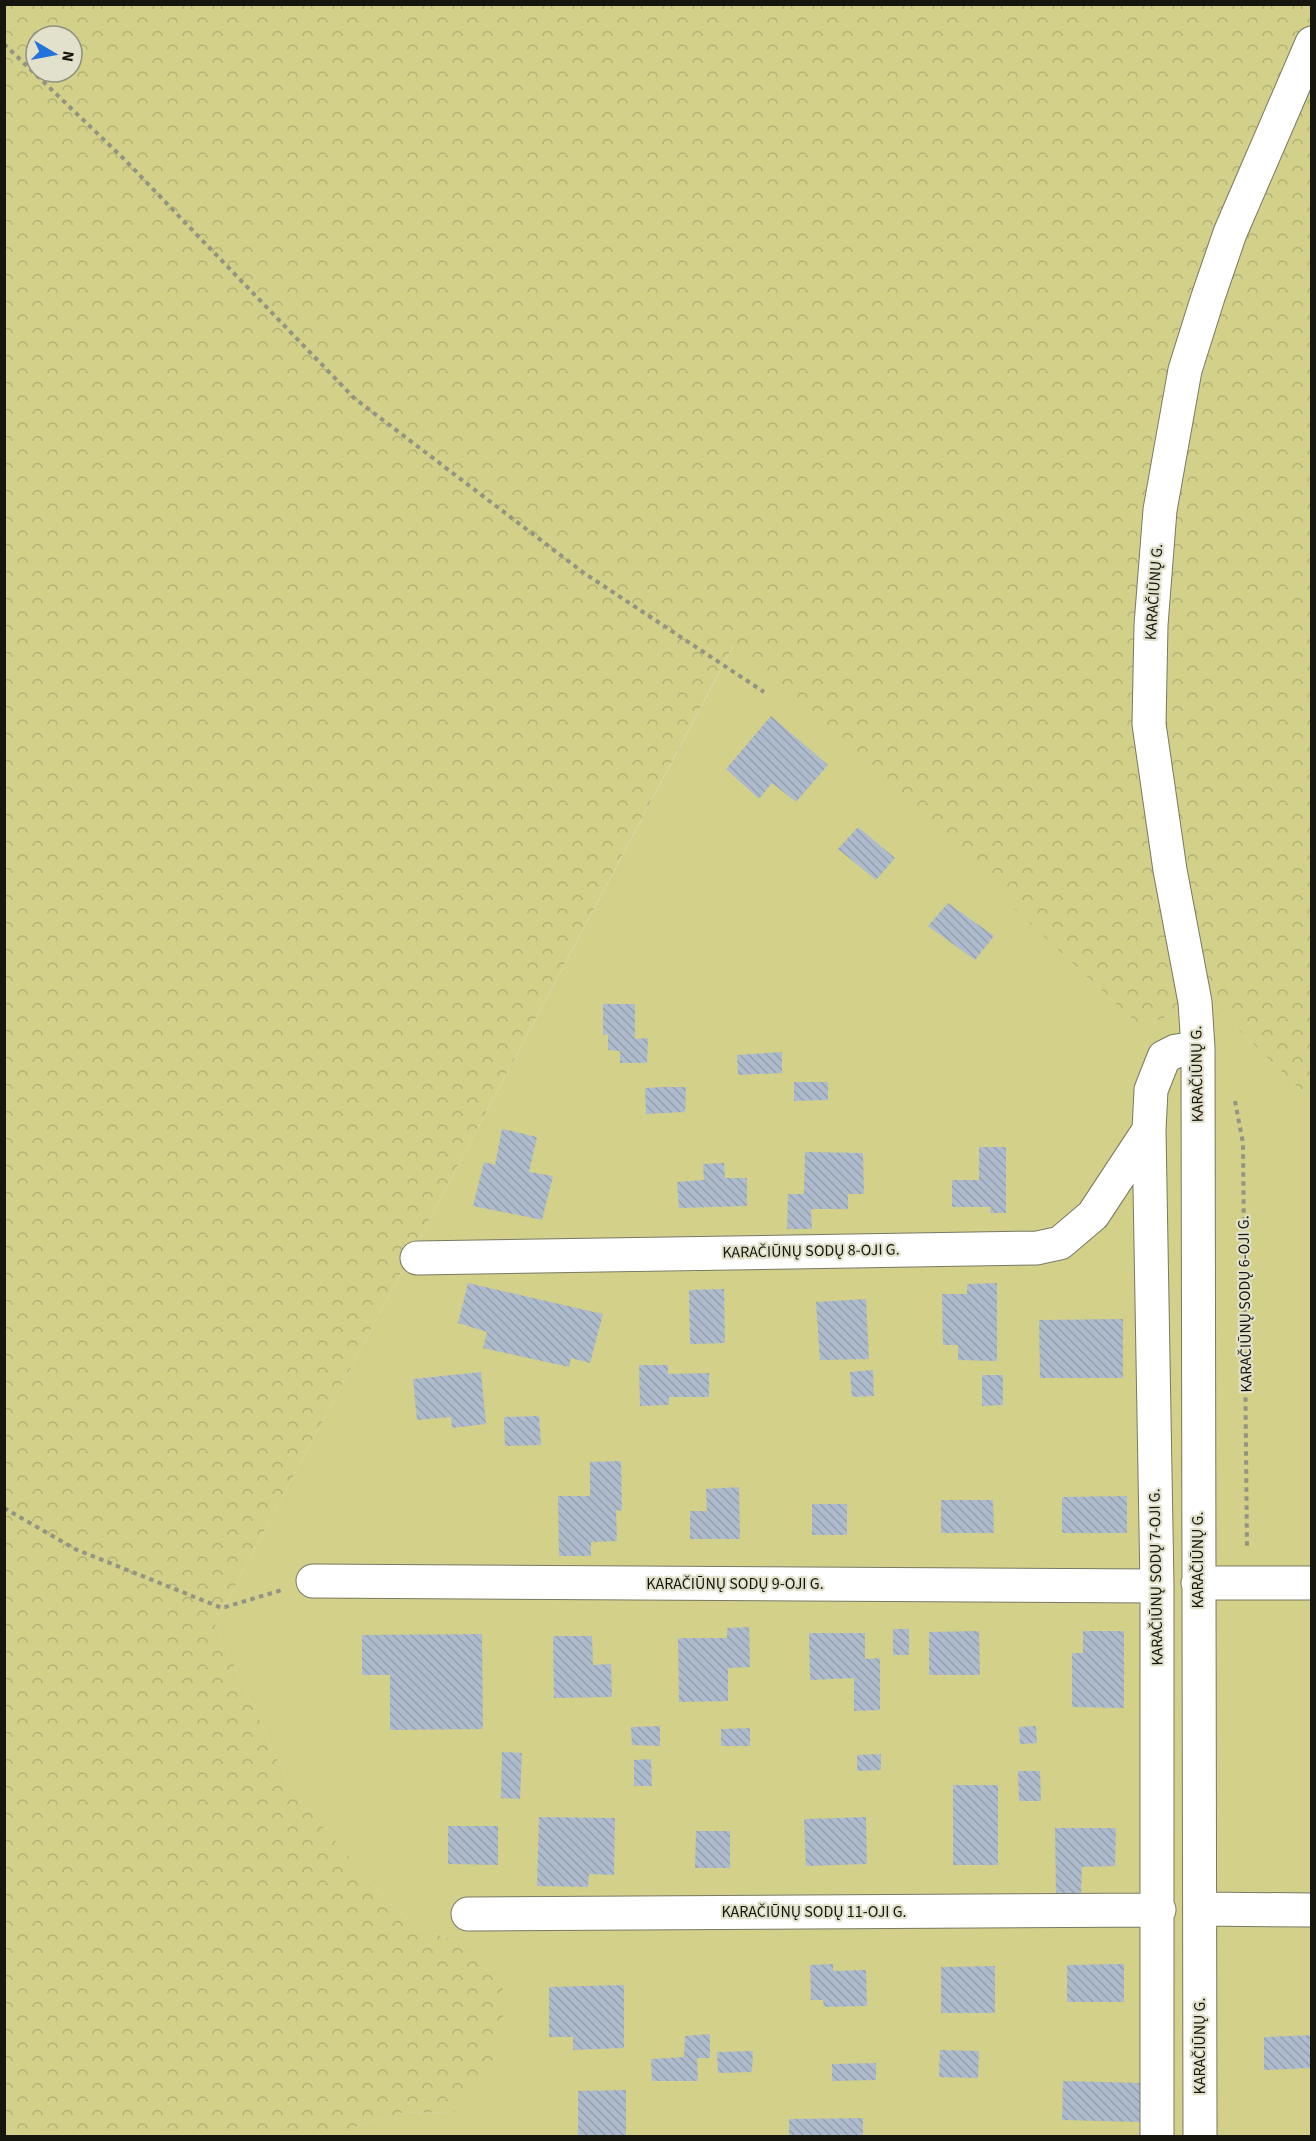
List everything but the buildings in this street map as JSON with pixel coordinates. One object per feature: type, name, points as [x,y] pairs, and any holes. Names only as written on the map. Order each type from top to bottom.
[{"type":"street","name":"KARAČIŪNŲ G.","points":[[1200,2136],[1198,1048],[1195,1002],[1170,870],[1149,724],[1151,625],[1160,510],[1185,370],[1230,233],[1311,43]]},
{"type":"street","name":"KARAČIŪNŲ SODŲ 7-OJI G.","points":[[1157,2136],[1159,1910],[1157,1586],[1150,1090],[1164,1057],[1176,1051],[1198,1048]]},
{"type":"street","name":"KARAČIŪNŲ SODŲ 8-OJI G.","points":[[417,1258],[1037,1248],[1060,1243],[1093,1215],[1149,1130]]},
{"type":"street","name":"KARAČIŪNŲ SODŲ 9-OJI G.","points":[[313,1581],[1157,1586]]},
{"type":"street","points":[[1198,1583],[1311,1583]]},
{"type":"street","points":[[1200,1909],[1311,1910]]},
{"type":"street","name":"KARAČIŪNŲ SODŲ 11-OJI G.","points":[[468,1914],[1159,1910]]},
{"type":"path","points":[[4,44],[124,159],[354,398],[584,573],[764,692]]},
{"type":"path","name":"KARAČIŪNŲ SODŲ 6-OJI G.","points":[[1235,1099],[1243,1143],[1248,1583]]},
{"type":"path","points":[[4,1508],[75,1549],[222,1608],[313,1581]]},
{"type":"green space","points":[[5,5],[1311,5],[1311,1100],[1208,1000],[1141,1027],[733,646],[215,1624],[292,1791],[390,1904],[417,1927],[471,1947],[493,1967],[503,1989],[503,2019],[493,2059],[477,2088],[454,2112],[401,2113],[356,2127],[352,2136],[5,2136]]},
{"type":"green space","points":[[734,645],[1141,1027],[1208,1000],[1311,1100],[1311,2136],[352,2136],[356,2127],[401,2113],[454,2112],[477,2088],[471,1947],[417,1927],[390,1904],[292,1791],[215,1624]]}]
